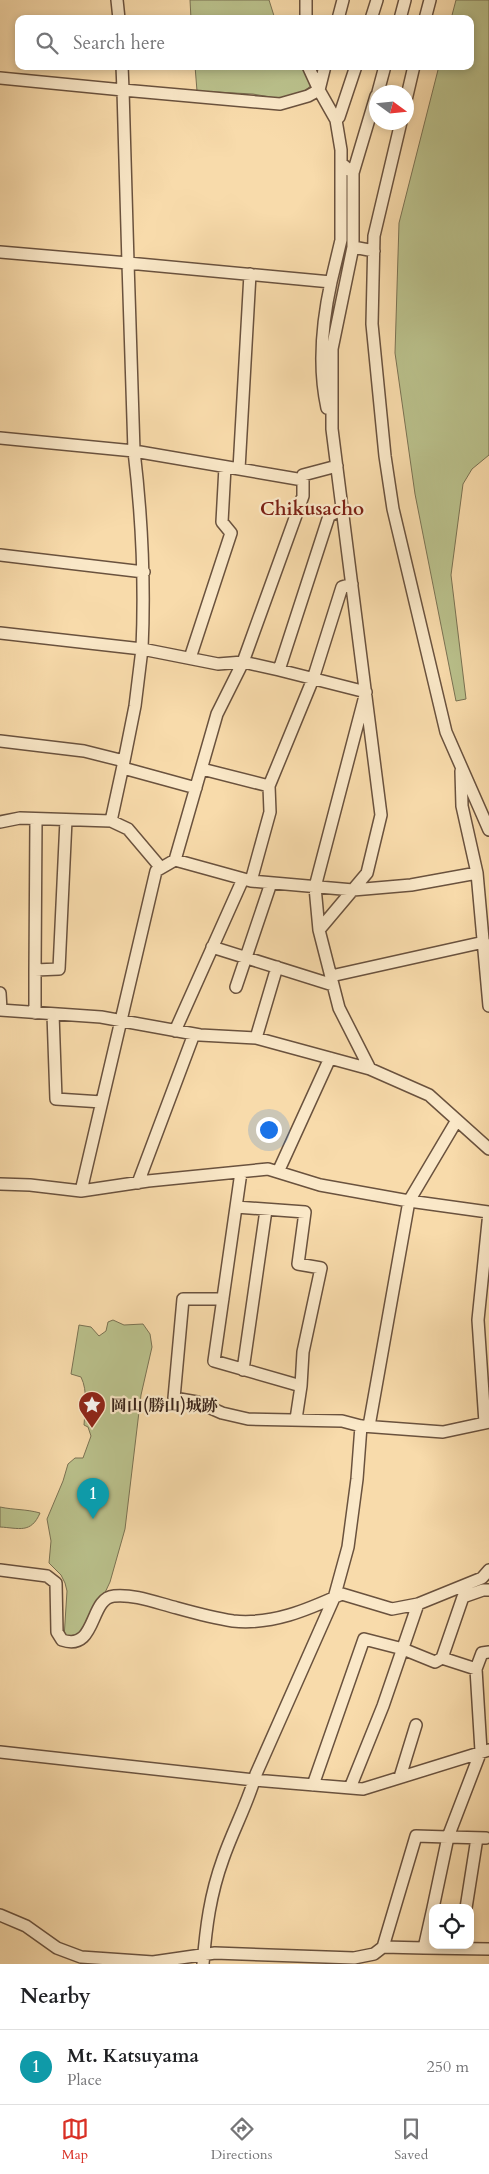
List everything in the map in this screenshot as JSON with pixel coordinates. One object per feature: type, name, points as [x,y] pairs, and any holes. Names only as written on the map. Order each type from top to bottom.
[{"type":"street","points":[[117,0],[119,15]]},
{"type":"street","points":[[306,0],[306,15]]},
{"type":"street","points":[[339,15],[343,0]]},
{"type":"street","points":[[372,15],[377,0]]},
{"type":"street","points":[[401,15],[405,0]]},
{"type":"street","points":[[427,15],[430,0]]},
{"type":"street","points":[[111,821],[135,706],[142,650],[144,572],[141,509],[134,451],[122,70]]},
{"type":"street","points":[[310,70],[336,120],[342,164],[341,240],[325,310],[322,383],[332,429],[381,815],[367,872],[319,930]]},
{"type":"street","points":[[0,78],[280,104],[308,96],[319,90],[324,70]]},
{"type":"street","points":[[336,120],[339,117],[355,70]]},
{"type":"street","points":[[380,85],[384,70]]},
{"type":"street","points":[[410,85],[413,70]]},
{"type":"street","points":[[332,429],[332,349],[354,247],[354,173],[369,121]]},
{"type":"street","points":[[399,130],[374,236],[372,324],[376,381],[393,509],[446,732],[489,830]]},
{"type":"street","points":[[342,164],[354,173]]},
{"type":"street","points":[[354,247],[374,251]]},
{"type":"street","points":[[0,252],[331,282]]},
{"type":"street","points":[[239,469],[250,274]]},
{"type":"street","points":[[0,438],[134,451],[303,480]]},
{"type":"street","points":[[81,1191],[156,871],[175,860],[217,714],[243,662],[303,496],[303,475],[337,466]]},
{"type":"street","points":[[190,658],[230,533],[222,522],[224,467]]},
{"type":"street","points":[[279,670],[329,516],[342,509]]},
{"type":"street","points":[[0,555],[144,572]]},
{"type":"street","points":[[175,1031],[212,947],[247,880],[270,812],[269,786],[313,679],[342,587],[352,584]]},
{"type":"street","points":[[0,633],[142,650],[218,664],[243,662],[366,692]]},
{"type":"street","points":[[366,692],[315,887],[319,930],[339,1008],[370,1069]]},
{"type":"street","points":[[0,741],[84,751],[196,788]]},
{"type":"street","points":[[460,764],[462,806],[477,872],[489,1006]]},
{"type":"street","points":[[202,769],[269,786]]},
{"type":"street","points":[[0,822],[20,818],[111,821],[128,829],[161,868]]},
{"type":"street","points":[[35,1013],[36,819]]},
{"type":"street","points":[[35,970],[59,969],[66,820]]},
{"type":"street","points":[[175,860],[247,880],[353,890],[411,886],[477,872]]},
{"type":"street","points":[[236,987],[271,883]]},
{"type":"street","points":[[212,947],[277,967],[332,980],[484,942]]},
{"type":"street","points":[[256,1038],[277,967]]},
{"type":"street","points":[[0,993],[1,1010],[122,1021],[194,1034],[256,1038],[370,1069],[429,1095],[489,1149]]},
{"type":"street","points":[[53,1014],[56,1098],[102,1102]]},
{"type":"street","points":[[138,1183],[194,1034]]},
{"type":"street","points":[[278,1172],[330,1058]]},
{"type":"street","points":[[203,1959],[210,1903],[222,1860],[254,1780],[334,1598],[348,1547],[365,1426],[408,1201],[457,1120]]},
{"type":"street","points":[[0,1184],[30,1185],[81,1191],[268,1169],[320,1186],[489,1212],[478,1320],[487,1422],[443,1432],[365,1426],[342,1421],[248,1419],[222,1414],[197,1402],[174,1398],[183,1299],[223,1299]]},
{"type":"street","points":[[241,1172],[214,1361],[301,1386]]},
{"type":"street","points":[[236,1207],[305,1212],[298,1264],[321,1268],[303,1352],[301,1386],[296,1419]]},
{"type":"street","points":[[244,1370],[266,1210]]},
{"type":"street","points":[[0,1570],[47,1576],[56,1583],[58,1632],[62,1640],[72,1642],[80,1640],[90,1628],[102,1603],[107,1598],[113,1596],[128,1596],[209,1616],[247,1621],[273,1619],[302,1612],[342,1594],[392,1609],[418,1604],[482,1578],[489,1570]]},
{"type":"street","points":[[312,1785],[364,1639],[403,1649],[435,1662],[442,1658],[463,1598],[483,1590],[489,1590]]},
{"type":"street","points":[[350,1788],[384,1706],[418,1604]]},
{"type":"street","points":[[434,1904],[448,1838],[485,1751],[476,1669],[482,1653],[489,1652]]},
{"type":"street","points":[[442,1658],[476,1669]]},
{"type":"street","points":[[400,1777],[416,1725]]},
{"type":"street","points":[[0,1752],[254,1780],[362,1789],[485,1751]]},
{"type":"street","points":[[384,1947],[416,1836],[448,1838],[485,1836],[467,1904]]},
{"type":"street","points":[[0,1915],[26,1926],[57,1948],[81,1957],[153,1962],[203,1959],[215,1953],[354,1958],[374,1954],[384,1947],[429,1948]]},
{"type":"street","points":[[424,1948],[429,1926]]},
{"type":"street","points":[[474,1948],[489,1949]]},
{"type":"green space","points":[[190,0],[269,0],[274,15],[191,15]]},
{"type":"green space","points":[[456,0],[489,0],[489,455],[472,469],[463,484],[451,575],[466,699],[456,701],[415,494],[395,353],[399,223],[438,70],[474,70],[474,15],[452,15]]},
{"type":"green space","points":[[195,70],[306,70],[312,85],[296,97],[281,99],[253,94],[197,91]]},
{"type":"green space","points":[[113,1320],[124,1325],[143,1324],[150,1334],[152,1347],[141,1395],[125,1529],[110,1582],[84,1637],[64,1638],[67,1591],[61,1575],[49,1563],[51,1541],[47,1519],[68,1464],[75,1458],[83,1458],[91,1436],[88,1427],[84,1425],[85,1388],[81,1377],[71,1374],[79,1325],[91,1327],[99,1336],[106,1331],[108,1322]]},
{"type":"green space","points":[[0,1507],[40,1513],[33,1524],[28,1527],[19,1529],[0,1527]]},
{"type":"place","name":"岡山(勝山)城跡","points":[[92,1429]]},
{"type":"place","name":"Mt. Katsuyama","points":[[93,1519]]},
{"type":"district","name":"Chikusacho","points":[[312,508]]}]
